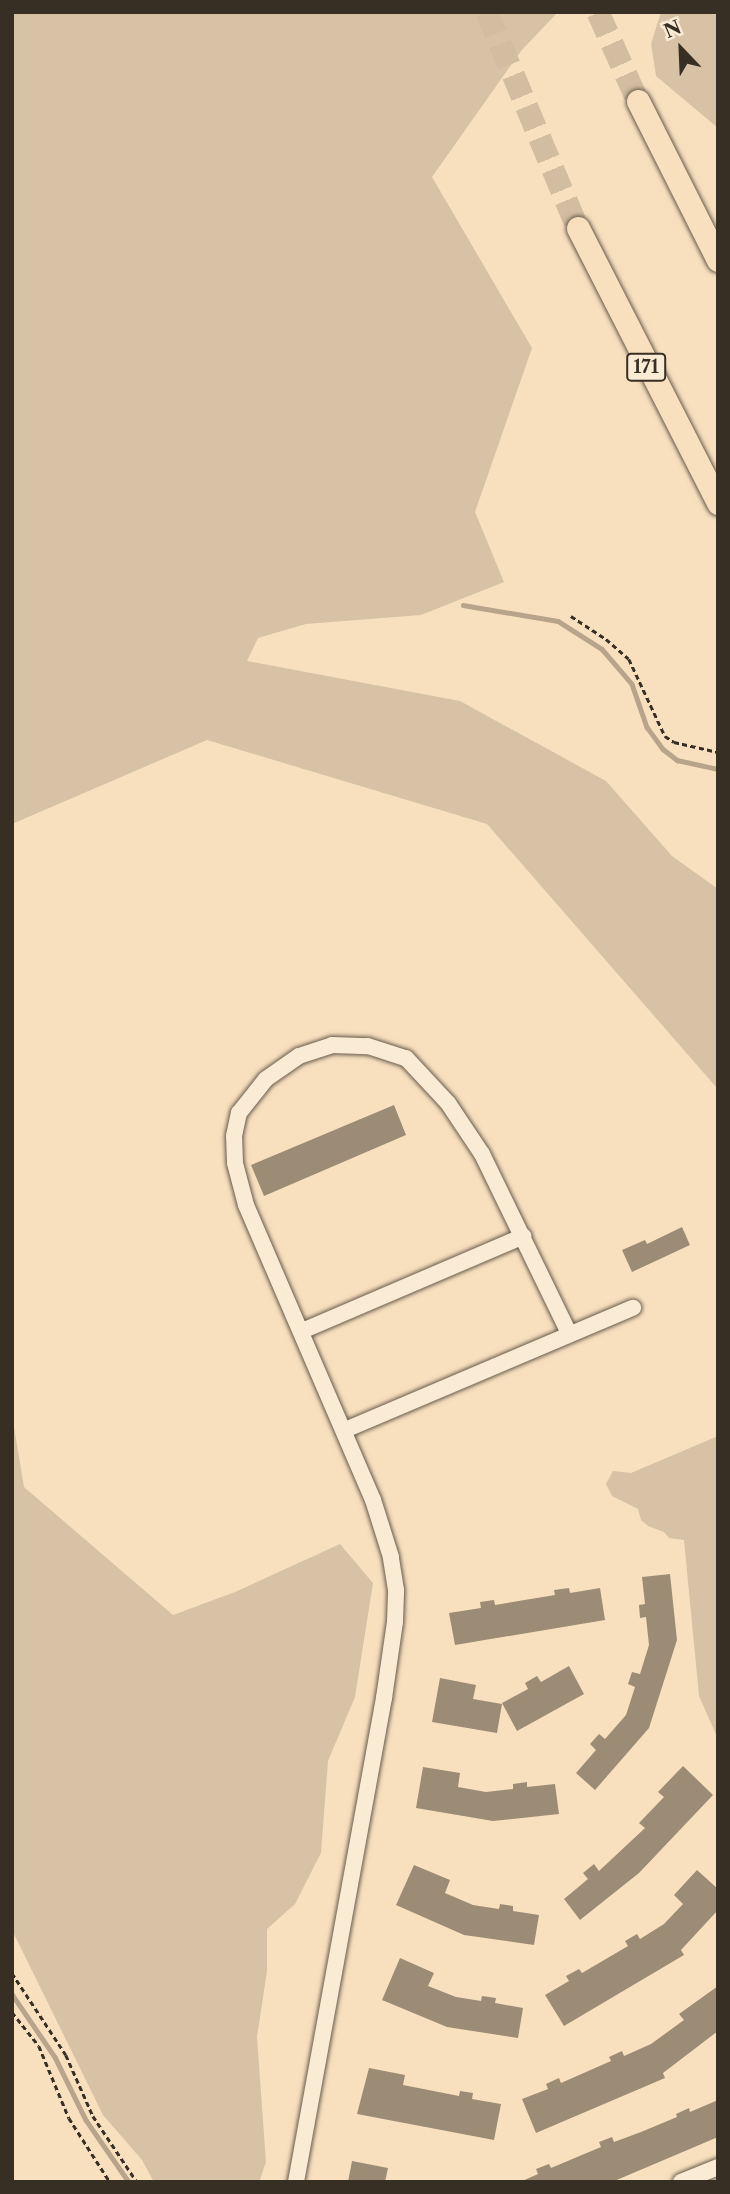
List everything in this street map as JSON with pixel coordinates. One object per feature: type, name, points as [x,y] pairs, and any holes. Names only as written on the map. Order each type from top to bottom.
[{"type":"highway","points":[[638,101],[718,260]]},
{"type":"highway","name":"171","points":[[578,228],[718,503]]},
{"type":"street","points":[[296,2182],[384,1698],[395,1622],[396,1590],[391,1557],[377,1509],[246,1205],[235,1163],[234,1136],[239,1113],[266,1079],[299,1056],[331,1045],[368,1046],[406,1058],[448,1103],[482,1154],[569,1333]]},
{"type":"street","points":[[302,1331],[524,1236]]},
{"type":"street","points":[[345,1430],[633,1308]]},
{"type":"street","points":[[681,2182],[718,2166]]},
{"type":"path","points":[[571,616],[606,639],[629,659],[665,736],[674,742],[718,752]]},
{"type":"path","points":[[12,1973],[66,2055],[93,2116],[137,2182]]},
{"type":"path","points":[[12,2012],[39,2046],[69,2118],[110,2182]]},
{"type":"shaded area","points":[[12,12],[558,12],[521,51],[432,177],[532,348],[475,512],[504,582],[421,615],[306,624],[258,638],[247,661],[460,701],[606,781],[672,856],[718,889],[718,1097],[716,1087],[487,824],[207,740],[12,824]]},
{"type":"shaded area","points":[[661,12],[718,12],[718,128],[656,76],[651,44]]},
{"type":"shaded area","points":[[12,1415],[24,1487],[173,1615],[235,1592],[340,1544],[373,1583],[355,1697],[328,1761],[321,1853],[295,1904],[267,1929],[267,1971],[257,2037],[266,2162],[259,2182],[154,2182],[142,2160],[103,2115],[12,1930]]},
{"type":"shaded area","points":[[718,1436],[718,1739],[699,1696],[684,1540],[669,1538],[664,1532],[648,1526],[641,1520],[638,1509],[612,1496],[606,1484],[613,1471],[631,1473]]},
{"type":"building","points":[[394,1105],[406,1135],[264,1196],[251,1165]]},
{"type":"building","points":[[682,1227],[690,1245],[632,1272],[622,1250],[645,1240],[647,1244]]},
{"type":"building","points":[[670,1574],[677,1640],[649,1728],[595,1790],[576,1773],[596,1750],[590,1744],[599,1734],[605,1739],[626,1715],[635,1687],[628,1684],[632,1672],[640,1674],[649,1645],[646,1617],[640,1618],[639,1605],[645,1604],[642,1577]]},
{"type":"building","points":[[569,1588],[570,1593],[600,1588],[605,1620],[455,1645],[449,1613],[481,1608],[480,1602],[494,1600],[495,1605],[555,1595],[554,1590]]},
{"type":"building","points":[[569,1666],[584,1694],[517,1731],[502,1703],[528,1689],[525,1683],[537,1676],[541,1682]]},
{"type":"building","points":[[440,1678],[476,1685],[473,1699],[502,1704],[497,1733],[432,1722]]},
{"type":"building","points":[[683,1766],[713,1795],[639,1873],[580,1920],[564,1899],[588,1879],[583,1873],[594,1864],[599,1871],[645,1828],[639,1823],[664,1797],[658,1792]]},
{"type":"building","points":[[423,1767],[460,1773],[458,1787],[486,1792],[513,1789],[513,1784],[527,1782],[527,1787],[555,1784],[559,1814],[493,1821],[416,1808]]},
{"type":"building","points":[[414,1865],[450,1880],[445,1893],[473,1905],[499,1909],[500,1904],[513,1906],[513,1911],[539,1915],[534,1945],[464,1935],[396,1905]]},
{"type":"building","points":[[697,1870],[718,1889],[718,1910],[681,1950],[684,1955],[564,2026],[545,1995],[569,1981],[566,1976],[579,1969],[582,1973],[628,1946],[625,1941],[637,1934],[640,1939],[664,1924],[683,1904],[674,1895]]},
{"type":"building","points":[[400,1958],[434,1973],[428,1986],[456,1997],[481,2001],[482,1996],[496,1998],[495,2003],[523,2008],[518,2038],[447,2027],[382,2000]]},
{"type":"building","points":[[718,1986],[718,2031],[663,2073],[665,2078],[536,2133],[522,2099],[548,2089],[546,2084],[559,2078],[561,2083],[611,2061],[609,2057],[622,2051],[624,2056],[651,2044],[684,2020],[679,2014]]},
{"type":"building","points":[[369,2068],[405,2075],[403,2085],[459,2096],[460,2091],[473,2093],[472,2099],[501,2104],[494,2140],[357,2114]]},
{"type":"building","points":[[718,2100],[718,2137],[612,2182],[520,2182],[538,2174],[536,2169],[549,2164],[551,2168],[601,2147],[599,2142],[612,2137],[614,2142],[677,2117],[676,2114],[689,2108],[690,2112]]},
{"type":"building","points":[[352,2161],[388,2168],[385,2182],[348,2182]]},
{"type":"waterway","points":[[463,605],[558,621],[602,649],[632,684],[647,727],[663,749],[677,760],[718,769]]},
{"type":"waterway","points":[[12,1994],[55,2057],[86,2120],[129,2182]]},
{"type":"tunnel","points":[[487,12],[578,228]]},
{"type":"tunnel","points":[[598,12],[638,101]]}]
